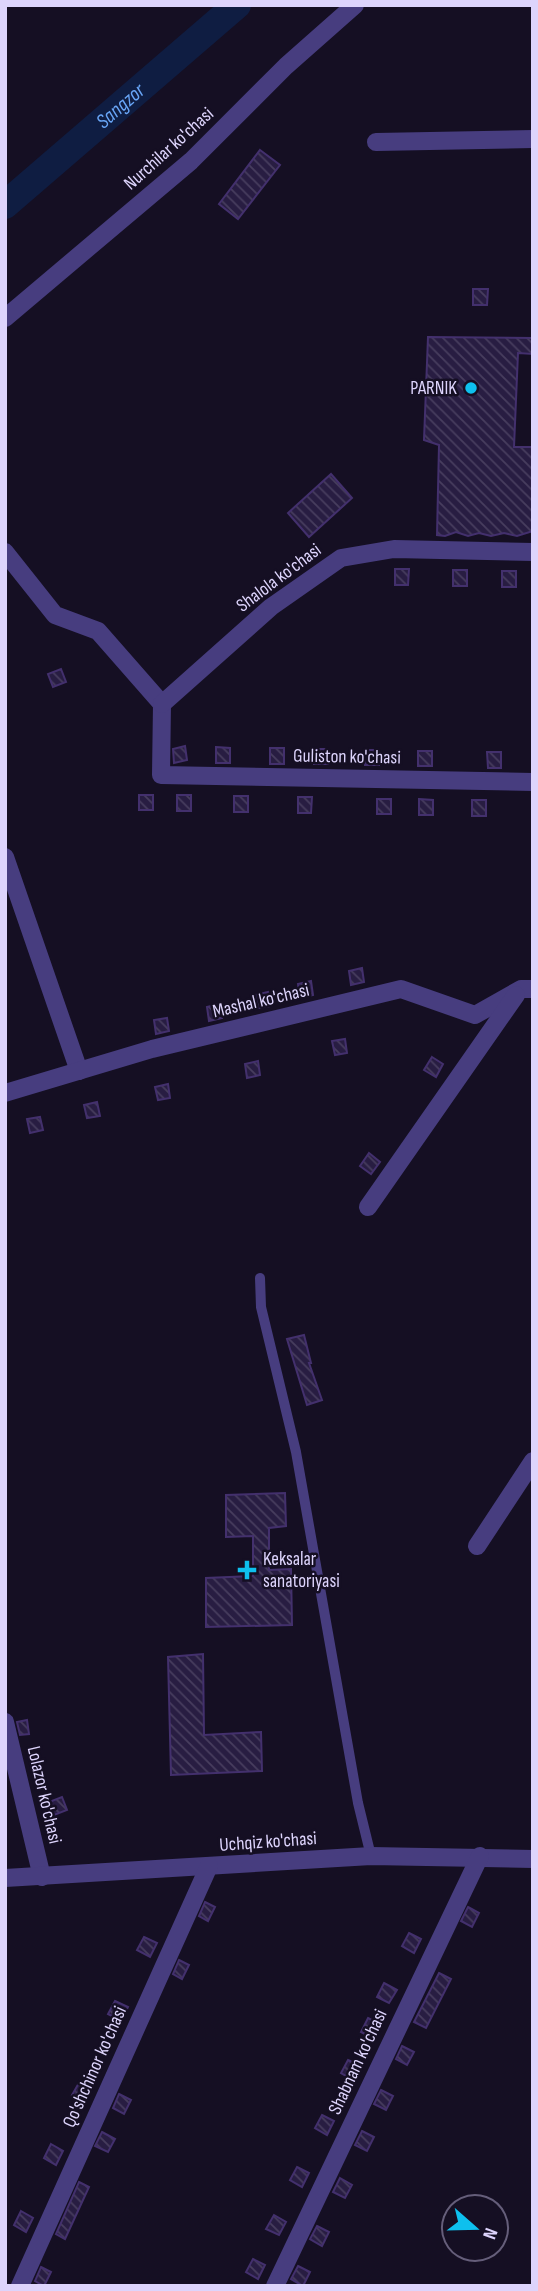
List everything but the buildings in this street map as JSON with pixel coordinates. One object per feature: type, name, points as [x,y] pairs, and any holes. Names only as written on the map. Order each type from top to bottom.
[{"type":"street","name":"Nurchilar ko'chasi","points":[[5,318],[191,161],[286,66],[355,5]]},
{"type":"street","points":[[376,142],[533,139]]},
{"type":"street","name":"Shalola ko'chasi","points":[[162,704],[271,607],[341,558],[394,549],[533,552]]},
{"type":"street","points":[[5,552],[55,615],[98,631],[162,704]]},
{"type":"street","name":"Guliston ko'chasi","points":[[162,704],[161,775],[533,782]]},
{"type":"street","points":[[5,857],[79,1071]]},
{"type":"street","name":"Mashal ko'chasi","points":[[5,1093],[152,1049],[401,989],[475,1015],[527,989]]},
{"type":"street","name":"Mashal ko'chasi","points":[[368,1207],[527,989]]},
{"type":"street","points":[[477,1546],[533,1461]]},
{"type":"street","name":"Lolazor ko'chasi","points":[[5,1722],[42,1877]]},
{"type":"street","name":"Uchqiz ko'chasi","points":[[5,1878],[370,1856],[533,1859]]},
{"type":"street","name":"Shabnam ko'chasi","points":[[275,2286],[480,1856]]},
{"type":"street","name":"Qo'shchinor ko'chasi","points":[[20,2286],[209,1866]]},
{"type":"lane","points":[[260,1278],[261,1307],[296,1452],[370,1856]]},
{"type":"waterway","name":"Sangzor","points":[[5,205],[237,5]]},
{"type":"place","name":"PARNIK","points":[[471,388]]},
{"type":"place","name":"Keksalar sanatoriyasi","points":[[247,1570]]}]
